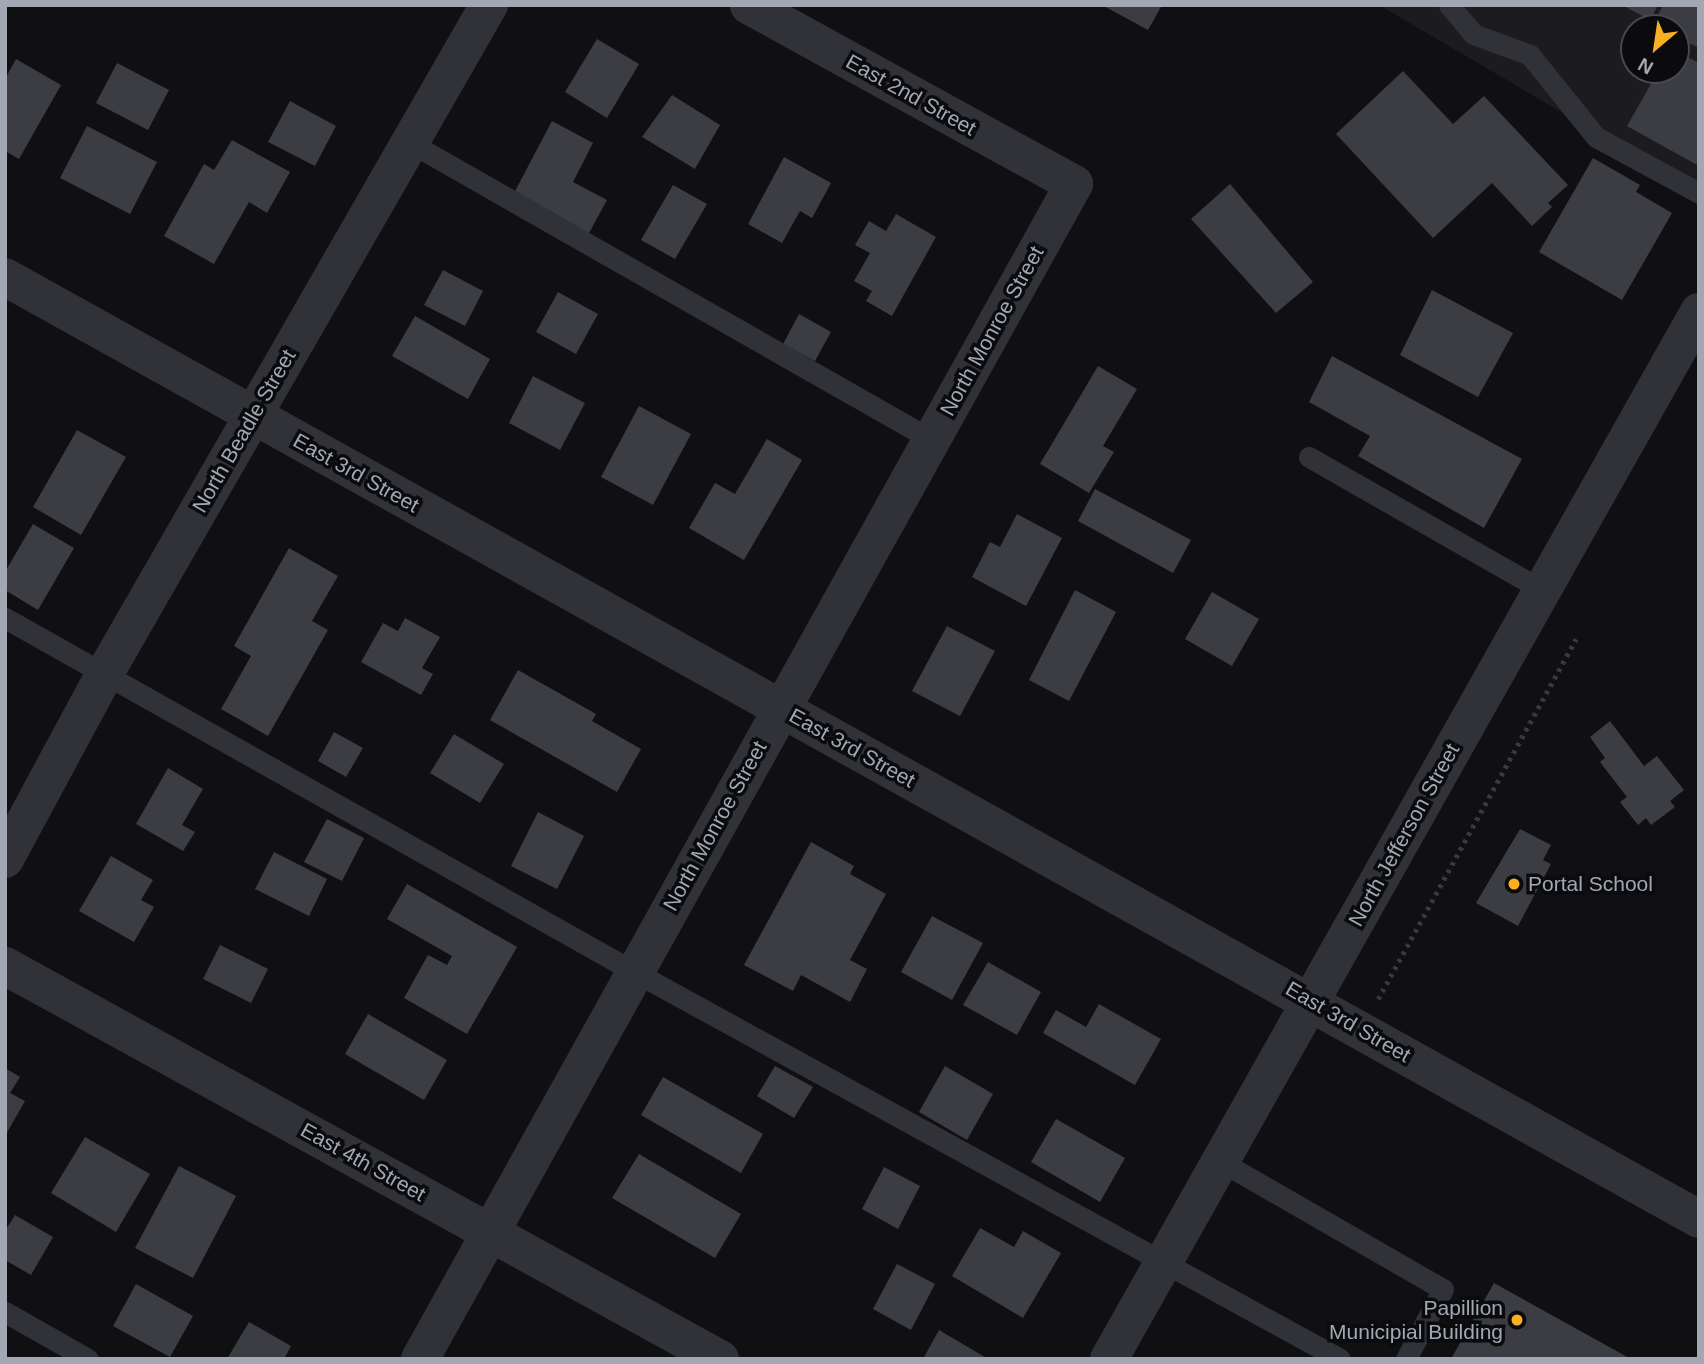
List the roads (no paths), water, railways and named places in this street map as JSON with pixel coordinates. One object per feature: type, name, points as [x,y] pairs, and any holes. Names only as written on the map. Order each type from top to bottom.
[{"type":"street","name":"North Beadle Street","points":[[5,859],[105,673],[489,5]]},
{"type":"street","name":"East 2nd Street","points":[[749,5],[1074,184]]},
{"type":"street","name":"North Monroe Street","points":[[420,1359],[633,971],[1074,184]]},
{"type":"street","name":"East 3rd Street","points":[[5,277],[1699,1219]]},
{"type":"street","name":"North Jefferson Street","points":[[1109,1359],[1542,590],[1689,354],[1699,312]]},
{"type":"street","name":"East 4th Street","points":[[5,966],[720,1359]]},
{"type":"lane","points":[[1449,5],[1474,34],[1530,55],[1596,137],[1699,193]]},
{"type":"lane","points":[[409,142],[932,440]]},
{"type":"lane","points":[[1309,457],[1542,590]]},
{"type":"lane","points":[[5,618],[633,971],[1340,1359]]},
{"type":"lane","points":[[1220,1161],[1443,1289],[1406,1359]]},
{"type":"lane","points":[[5,1312],[88,1359]]},
{"type":"place","name":"Portal School","points":[[1514,884]]},
{"type":"place","name":"Papillion Municipial Building","points":[[1517,1320]]}]
